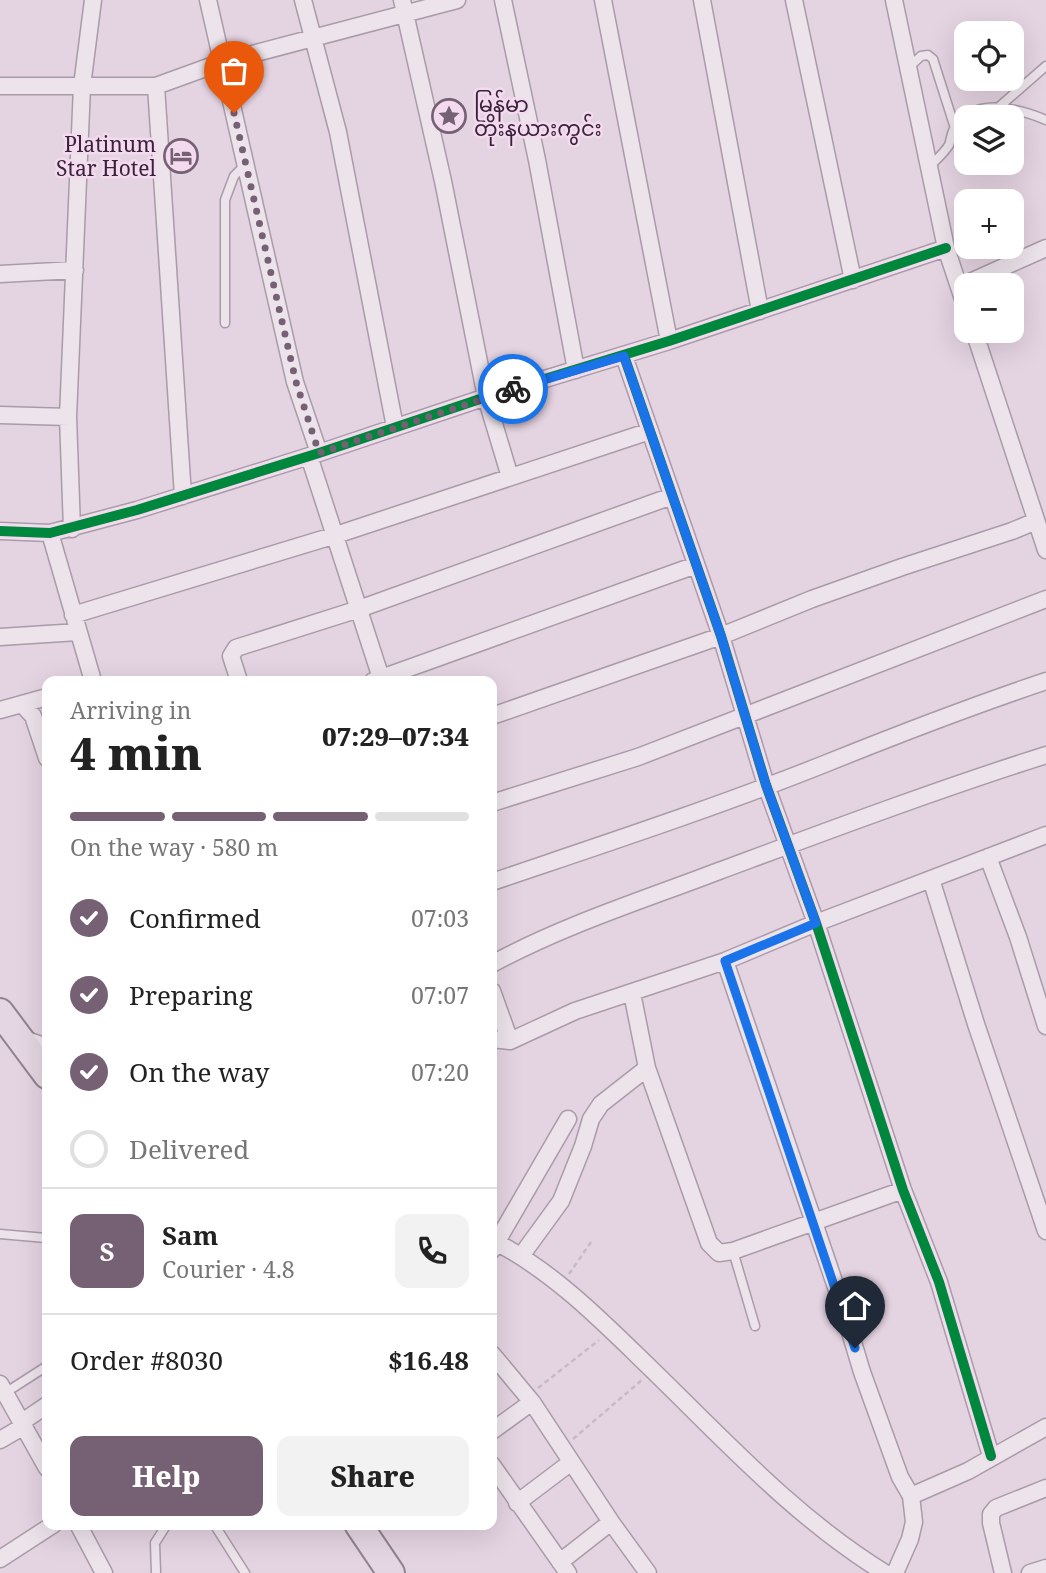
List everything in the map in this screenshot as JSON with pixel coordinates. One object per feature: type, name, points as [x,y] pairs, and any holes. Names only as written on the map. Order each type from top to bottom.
[{"type":"main road","points":[[0,1012],[42,1068]]},
{"type":"main road","points":[[365,1530],[391,1573]]},
{"type":"street","points":[[72,529],[68,417],[82,86],[93,0]]},
{"type":"street","points":[[208,0],[314,455],[378,676]]},
{"type":"street","points":[[303,0],[338,132],[395,427]]},
{"type":"street","points":[[0,86],[156,86],[222,62],[313,39],[403,8],[457,0]]},
{"type":"street","points":[[503,0],[537,160],[576,370]]},
{"type":"street","points":[[603,0],[669,341]]},
{"type":"street","points":[[702,0],[760,311]]},
{"type":"street","points":[[794,0],[853,281]]},
{"type":"street","points":[[894,0],[946,248],[954,273]]},
{"type":"street","points":[[403,8],[443,181],[486,397],[510,477]]},
{"type":"street","points":[[156,86],[183,496]]},
{"type":"street","points":[[0,531],[50,533],[72,529],[183,496],[486,397],[624,356],[946,248]]},
{"type":"street","points":[[990,273],[1046,248]]},
{"type":"street","points":[[0,274],[75,270]]},
{"type":"street","points":[[978,343],[1046,550]]},
{"type":"street","points":[[624,356],[721,636],[766,785],[816,923],[903,1190],[939,1282],[991,1456]]},
{"type":"street","points":[[0,415],[68,417]]},
{"type":"street","points":[[73,615],[336,536],[650,431]]},
{"type":"street","points":[[237,676],[231,656],[236,648],[359,609],[673,496]]},
{"type":"street","points":[[497,714],[721,636],[812,599],[1036,521]]},
{"type":"street","points":[[50,533],[91,676]]},
{"type":"street","points":[[390,676],[696,565]]},
{"type":"street","points":[[497,801],[638,757],[1046,599]]},
{"type":"street","points":[[0,637],[78,632]]},
{"type":"street","points":[[497,880],[678,818],[826,763],[874,742],[1046,681]]},
{"type":"street","points":[[0,710],[42,698]]},
{"type":"street","points":[[22,704],[33,716],[42,743]]},
{"type":"street","points":[[497,961],[530,943],[789,845],[1046,755]]},
{"type":"street","points":[[497,1040],[510,1041],[575,1011],[725,961],[816,923],[1046,835]]},
{"type":"street","points":[[988,857],[1040,986],[1046,1026]]},
{"type":"street","points":[[931,879],[976,1024],[1046,1231]]},
{"type":"street","points":[[725,961],[814,1221],[862,1372],[900,1477],[911,1496],[914,1522],[910,1539],[895,1573]]},
{"type":"street","points":[[632,993],[647,1068],[709,1243],[719,1253],[733,1251],[903,1190]]},
{"type":"street","points":[[497,1005],[510,1041]]},
{"type":"street","points":[[21,1038],[42,1045]]},
{"type":"street","points":[[521,1256],[561,1201],[591,1119],[601,1104],[647,1068]]},
{"type":"street","points":[[497,1237],[568,1118]]},
{"type":"street","points":[[497,1246],[521,1256],[562,1286],[798,1510],[857,1556],[885,1573]]},
{"type":"street","points":[[497,1360],[530,1399],[570,1463],[648,1573]]},
{"type":"street","points":[[3,1388],[42,1459]]},
{"type":"street","points":[[497,1427],[530,1399]]},
{"type":"street","points":[[0,1440],[42,1409]]},
{"type":"street","points":[[911,1496],[968,1471],[1046,1427]]},
{"type":"street","points":[[517,1503],[570,1463]]},
{"type":"street","points":[[497,1473],[564,1567],[611,1522]]},
{"type":"street","points":[[1003,1573],[991,1514],[996,1508],[1046,1488]]},
{"type":"street","points":[[0,1559],[45,1530]]},
{"type":"street","points":[[81,1530],[104,1573]]},
{"type":"street","points":[[1030,1573],[1046,1568]]},
{"type":"lane","points":[[908,68],[921,56],[928,55],[933,58],[954,128],[948,146],[930,166]]},
{"type":"lane","points":[[1001,105],[1046,66]]},
{"type":"lane","points":[[1024,111],[1046,120]]},
{"type":"lane","points":[[225,323],[225,200],[234,176],[246,164]]},
{"type":"lane","points":[[0,1234],[42,1238]]},
{"type":"lane","points":[[733,1251],[755,1326]]},
{"type":"lane","points":[[3,1388],[42,1368]]},
{"type":"lane","points":[[156,1573],[155,1543],[163,1530]]},
{"type":"lane","points":[[218,1530],[245,1573]]},
{"type":"path","points":[[562,1286],[591,1242]]},
{"type":"path","points":[[530,1399],[611,1330]]},
{"type":"path","points":[[563,1448],[653,1370]]},
{"type":"cycle path","points":[[0,531],[50,533],[137,510],[669,341],[946,248]]},
{"type":"cycle path","points":[[624,356],[721,636],[766,785],[816,923],[903,1190],[939,1282],[991,1456]]},
{"type":"way so far","points":[[234,113],[296,382],[319,453],[513,389]]},
{"type":"place","name":"မြန်မာ တိုးနယားကွင်း","points":[[449,116]]},
{"type":"place","name":"Platinum Star Hotel","points":[[181,156]]},
{"type":"route","points":[[513,389],[624,356],[721,636],[766,785],[816,923],[725,961],[855,1348]]}]
